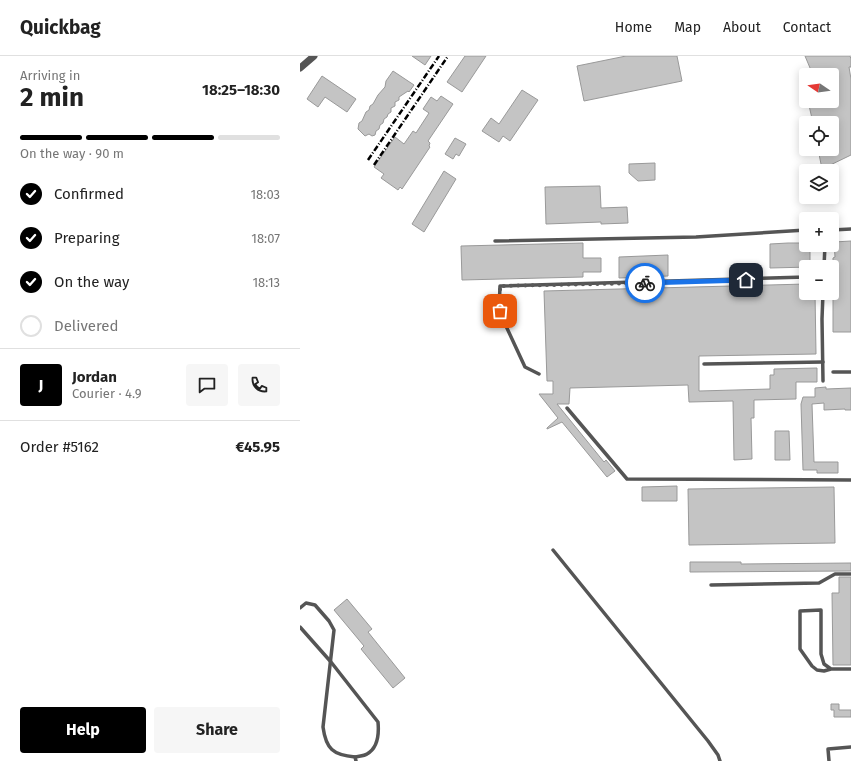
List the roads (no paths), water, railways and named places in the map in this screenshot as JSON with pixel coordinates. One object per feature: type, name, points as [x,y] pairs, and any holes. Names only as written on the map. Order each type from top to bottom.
[{"type":"street","points":[[300,68],[314,56]]},
{"type":"lane","points":[[839,230],[851,229]]},
{"type":"lane","points":[[495,241],[696,236],[799,230]]},
{"type":"lane","points":[[539,374],[525,367],[518,353],[500,311],[500,286],[799,278]]},
{"type":"lane","points":[[823,300],[823,381]]},
{"type":"lane","points":[[704,364],[823,362]]},
{"type":"lane","points":[[833,372],[851,372]]},
{"type":"lane","points":[[567,408],[627,479],[851,480]]},
{"type":"lane","points":[[553,550],[708,741],[718,755],[720,761]]},
{"type":"lane","points":[[711,585],[819,583],[835,574],[851,574]]},
{"type":"lane","points":[[300,608],[306,603],[315,605],[329,621],[334,630],[331,662],[323,727],[324,738],[329,749],[342,756],[355,759],[367,754],[374,747],[379,733],[378,722],[331,662],[300,627]]},
{"type":"lane","points":[[831,669],[824,664],[821,654],[821,610],[800,611],[800,649],[812,666],[817,670],[824,671],[831,669],[851,669]]},
{"type":"lane","points":[[829,761],[828,749],[851,747]]},
{"type":"railway","points":[[368,160],[439,56]]},
{"type":"railway","points":[[374,165],[448,56]]}]
